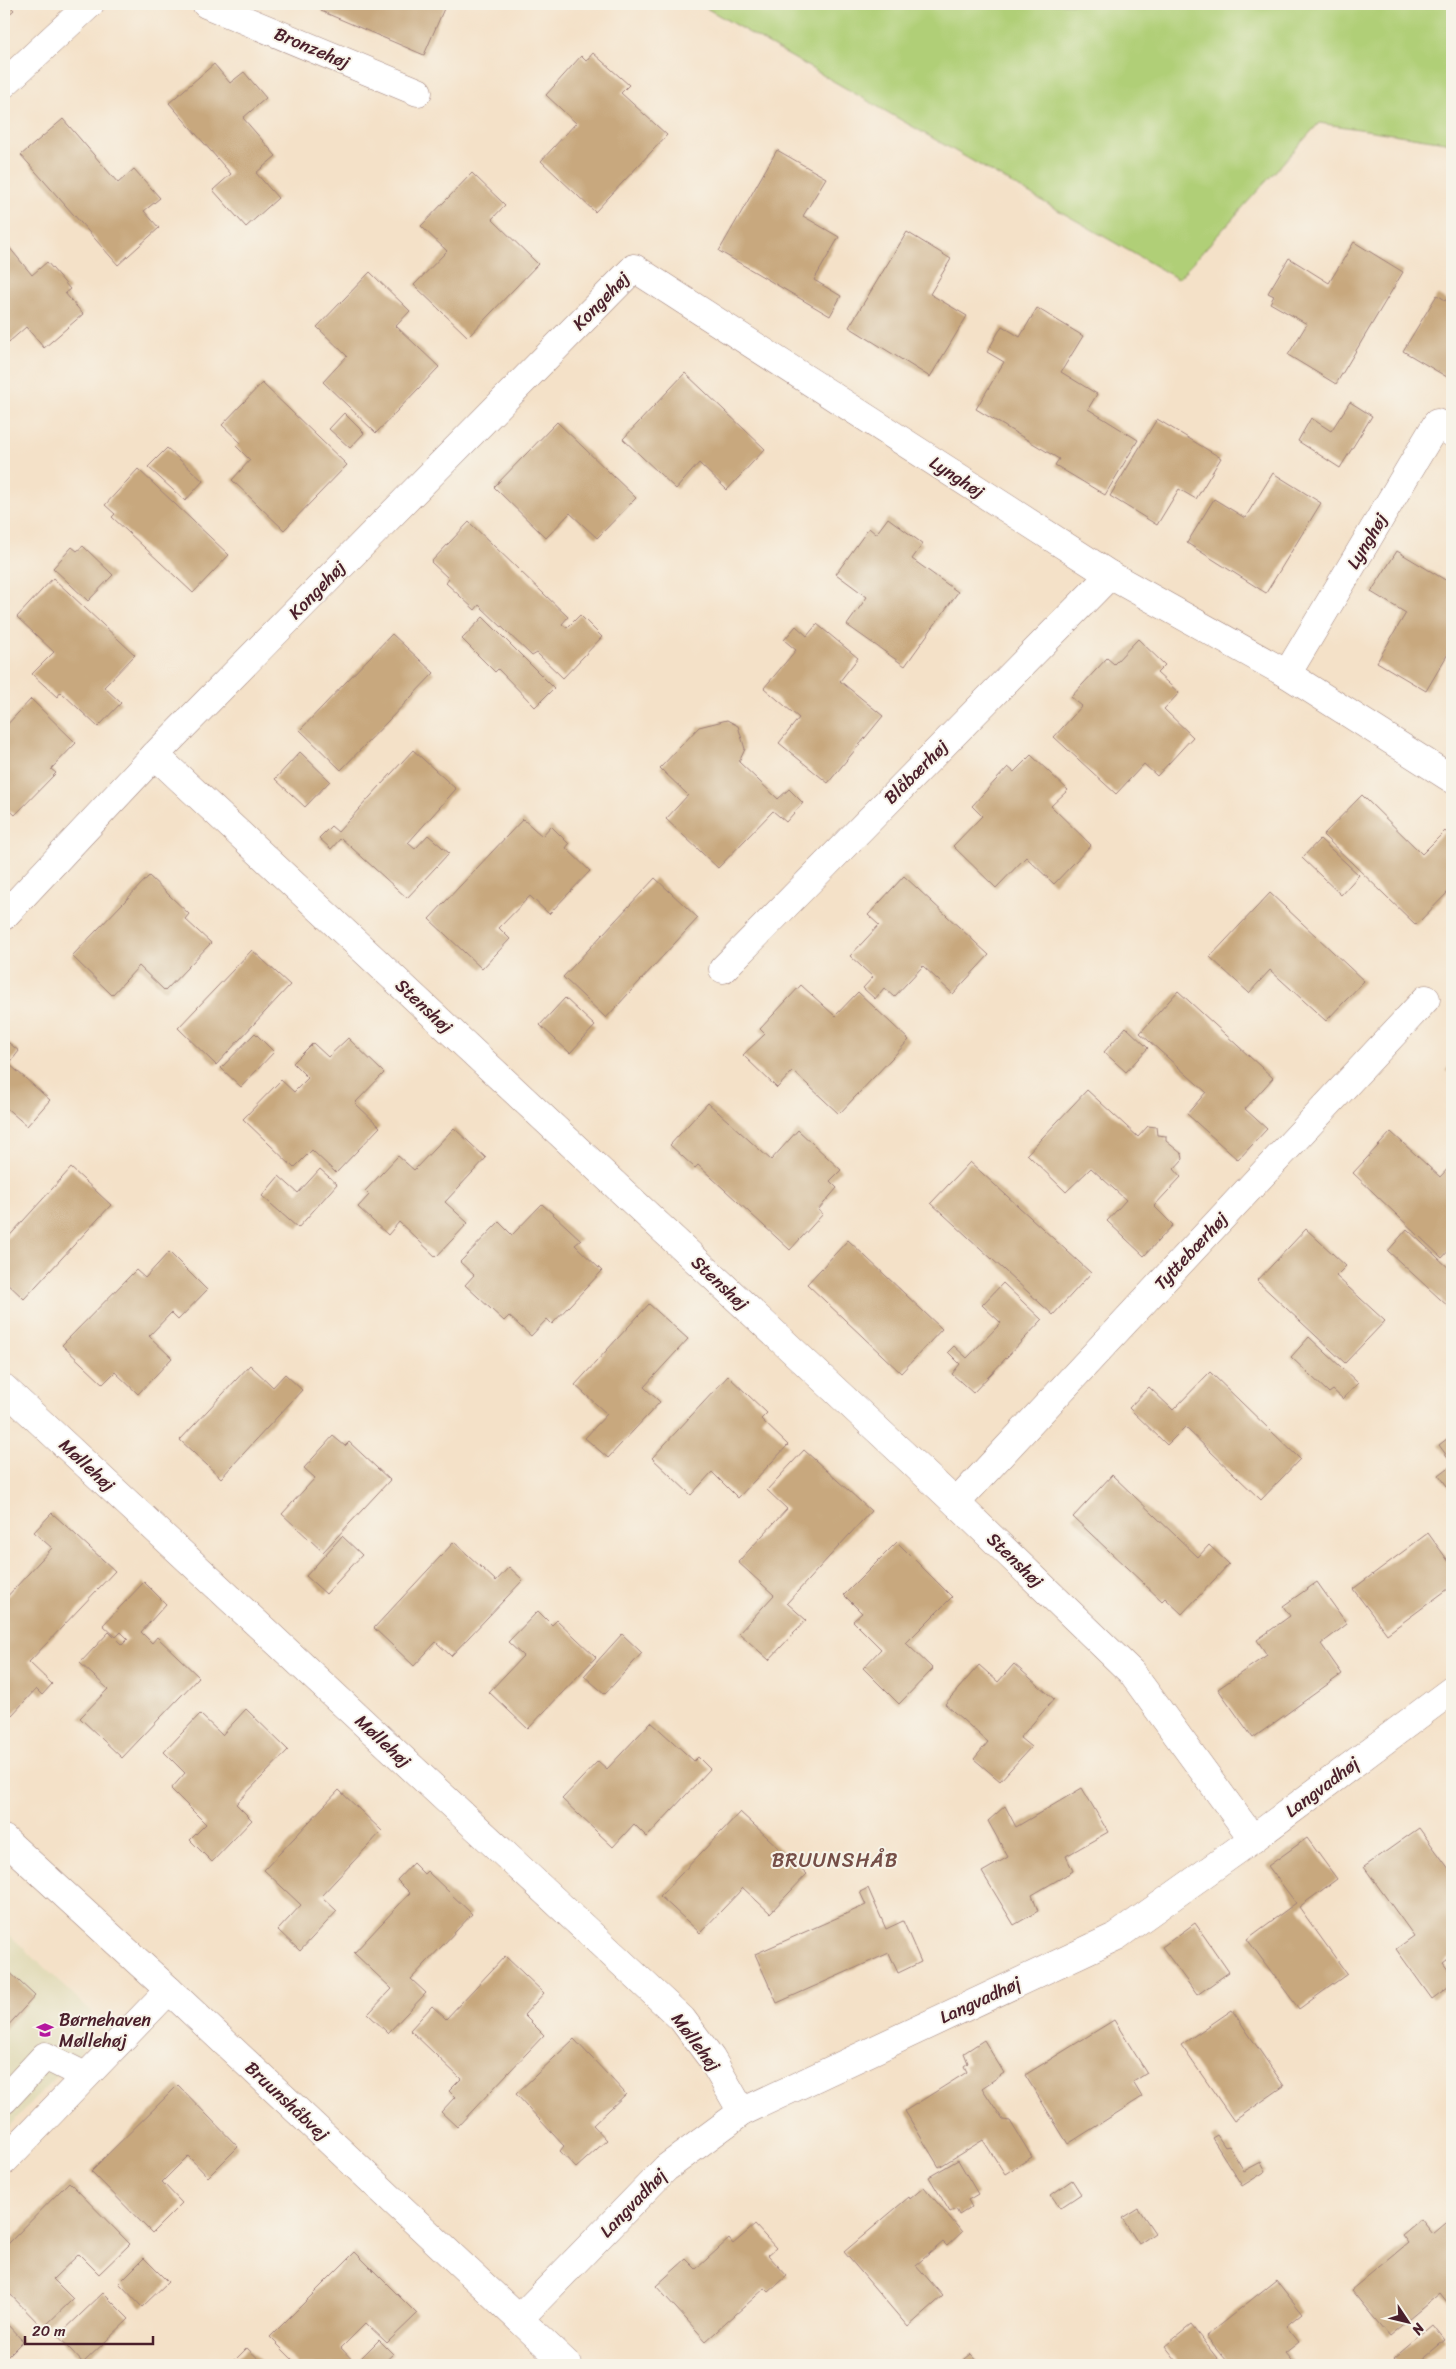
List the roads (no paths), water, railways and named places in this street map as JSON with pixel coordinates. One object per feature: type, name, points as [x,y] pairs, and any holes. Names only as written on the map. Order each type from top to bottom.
[{"type":"street","points":[[4,84],[90,4]]},
{"type":"street","name":"Bronzehøj","points":[[206,4],[418,92]]},
{"type":"street","name":"Lynghøj","points":[[634,268],[1110,575],[1287,674],[1452,779]]},
{"type":"street","name":"Kongehøj","points":[[4,916],[155,755],[634,268]]},
{"type":"street","name":"Lynghøj","points":[[1287,674],[1437,423],[1452,432]]},
{"type":"street","name":"Blåbærhøj","points":[[723,969],[1110,575]]},
{"type":"street","name":"Stenshøj","points":[[155,755],[956,1503],[1131,1672],[1253,1839]]},
{"type":"street","name":"Tyttebærhøj","points":[[956,1503],[1426,999]]},
{"type":"street","name":"Møllehøj","points":[[4,1388],[682,2019],[711,2058],[742,2112]]},
{"type":"street","name":"Langvadhøj","points":[[519,2319],[666,2168],[742,2112],[1117,1936],[1253,1839],[1452,1690]]},
{"type":"street","name":"Bruunshåbvej","points":[[4,1839],[568,2365]]},
{"type":"street","points":[[4,2161],[168,1990]]},
{"type":"street","points":[[4,2100],[45,2056],[85,2076]]},
{"type":"place","name":"Børnehaven Møllehøj","points":[[45,2030]]},
{"type":"district","name":"BRUUNSHÅB","points":[[835,1860]]}]
